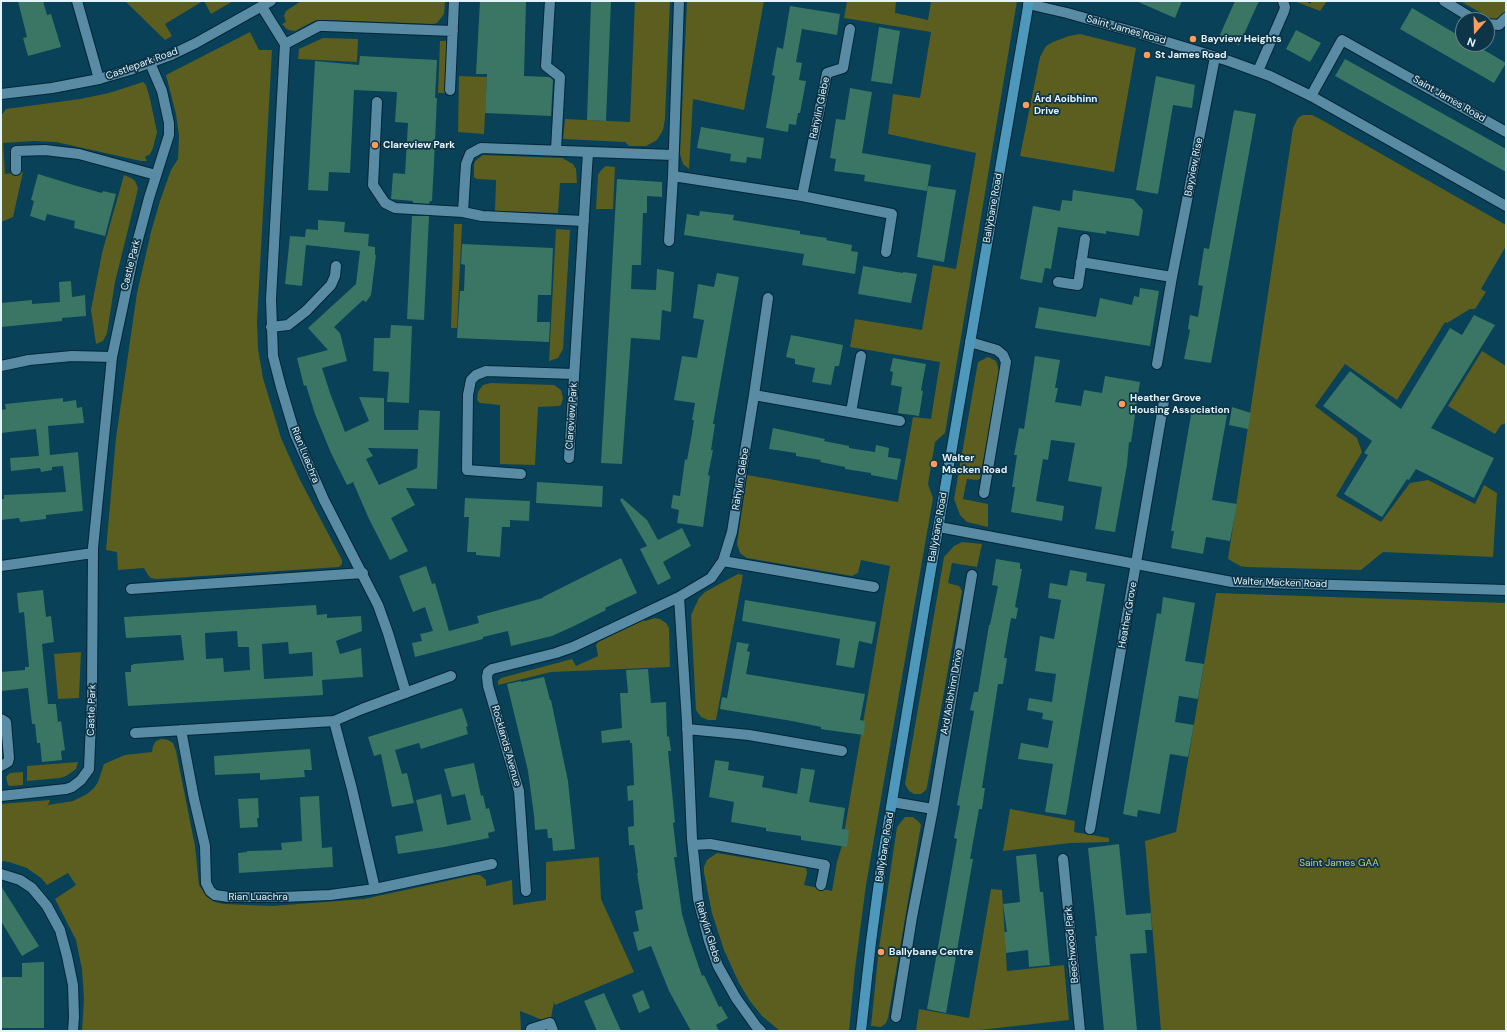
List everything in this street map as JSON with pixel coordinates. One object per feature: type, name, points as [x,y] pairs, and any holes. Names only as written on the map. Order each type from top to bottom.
[{"type":"main road","name":"Ballybane Road","points":[[861,1031],[871,942],[924,604],[939,527],[1029,3]]},
{"type":"street","points":[[77,1],[99,79]]},
{"type":"street","name":"Castlepark Road","points":[[1,94],[52,88],[99,79],[150,63],[196,43],[271,1]]},
{"type":"street","points":[[450,90],[454,1]]},
{"type":"street","points":[[550,1],[546,66],[560,77],[556,150]]},
{"type":"street","points":[[669,241],[673,176],[678,1]]},
{"type":"street","points":[[1258,71],[1284,11],[1285,7],[1283,1]]},
{"type":"street","points":[[1444,1],[1461,12]]},
{"type":"street","name":"Saint James Road","points":[[1029,3],[1103,22],[1258,71],[1311,96],[1506,206]]},
{"type":"street","points":[[262,7],[285,44],[314,29],[324,26],[453,31]]},
{"type":"street","points":[[1495,25],[1499,25],[1506,18]]},
{"type":"street","name":"Rahylin Glebe","points":[[802,196],[827,73],[843,68],[850,29]]},
{"type":"street","name":"Saint James Road","points":[[1311,96],[1342,40],[1357,47],[1506,132]]},
{"type":"street","name":"Rian Luachra","points":[[285,44],[271,299],[273,356],[295,434],[324,500],[363,573],[378,605],[406,693]]},
{"type":"street","name":"Bayview Rise","points":[[1157,364],[1172,277],[1215,57]]},
{"type":"street","name":"Castle Park","points":[[1,796],[66,789],[72,787],[81,780],[89,769],[92,697],[93,553],[112,357],[132,258],[170,130],[162,91],[150,63]]},
{"type":"street","points":[[378,102],[373,185],[384,203],[395,208],[463,212],[482,216],[584,221]]},
{"type":"street","points":[[463,212],[466,164],[468,157],[473,152],[486,148],[673,156]]},
{"type":"street","points":[[16,170],[16,151],[45,150],[79,154],[156,175]]},
{"type":"street","name":"Clareview Park","points":[[569,458],[588,152]]},
{"type":"street","points":[[673,176],[802,196],[892,214],[886,252]]},
{"type":"street","points":[[1058,282],[1078,285],[1085,239]]},
{"type":"street","points":[[1081,262],[1172,277]]},
{"type":"street","points":[[271,327],[288,325],[306,311],[331,285],[335,276],[336,266]]},
{"type":"street","name":"Rahylin Glebe","points":[[556,653],[573,647],[679,597],[710,578],[723,561],[732,532],[768,298]]},
{"type":"street","points":[[970,342],[997,350],[1003,355],[1006,362],[984,493]]},
{"type":"street","points":[[1,366],[32,360],[72,356],[112,357]]},
{"type":"street","points":[[851,412],[861,356]]},
{"type":"street","name":"Clareview Park","points":[[521,474],[467,470],[468,395],[473,377],[486,371],[574,374]]},
{"type":"street","points":[[754,395],[900,421]]},
{"type":"street","name":"Heather Grove","points":[[1090,829],[1164,401]]},
{"type":"street","name":"Walter Macken Road","points":[[939,527],[1232,582],[1506,590]]},
{"type":"street","points":[[1,566],[93,553]]},
{"type":"street","points":[[723,561],[874,587]]},
{"type":"street","points":[[131,589],[363,573]]},
{"type":"street","name":"Ard Aoibhinn Drive","points":[[896,1017],[912,917],[933,809],[972,575]]},
{"type":"street","name":"Rahylin Glebe","points":[[679,597],[688,729],[692,845],[698,899],[718,966],[736,998],[761,1031]]},
{"type":"street","name":"Rocklands Avenue","points":[[526,891],[519,792],[488,686],[487,677],[488,672],[492,669],[556,653]]},
{"type":"street","points":[[135,733],[334,721],[451,676]]},
{"type":"street","points":[[1,719],[6,722],[9,758],[8,762],[1,766]]},
{"type":"street","points":[[334,721],[352,789],[375,889]]},
{"type":"street","points":[[688,729],[749,735],[842,751]]},
{"type":"street","name":"Rian Luachra","points":[[181,730],[205,846],[206,883],[210,891],[215,895],[229,898],[330,895],[375,889],[492,864]]},
{"type":"street","points":[[892,802],[933,809]]},
{"type":"street","points":[[692,845],[710,844],[825,865],[821,885]]},
{"type":"street","name":"Beechwood Park","points":[[1063,859],[1080,1031]]},
{"type":"street","points":[[1,874],[20,880],[32,888],[43,900],[60,930],[73,985],[73,1031]]},
{"type":"street","points":[[531,1029],[550,1023],[553,1031]]},
{"type":"green space","points":[[125,1],[203,1],[165,24],[172,36],[165,40]]},
{"type":"green space","points":[[204,1],[233,1],[211,14]]},
{"type":"green space","points":[[301,1],[445,1],[444,14],[437,23],[433,24],[316,20],[295,31],[288,30],[282,24],[286,22],[284,16],[286,11]]},
{"type":"green space","points":[[635,1],[670,1],[665,119],[663,130],[657,140],[646,146],[629,146],[625,142],[563,139],[565,119],[630,122]]},
{"type":"green space","points":[[687,1],[764,1],[744,110],[693,99],[689,169],[683,164],[680,154]]},
{"type":"green space","points":[[847,1],[896,1],[895,13],[928,20],[931,1],[1017,1],[945,433],[935,442],[928,484],[933,498],[866,885],[855,969],[849,1031],[780,1031],[762,1016],[750,1001],[739,983],[724,950],[712,913],[704,867],[707,860],[717,853],[806,868],[807,873],[804,885],[832,891],[837,862],[842,845],[890,566],[861,560],[858,573],[852,576],[747,558],[740,553],[737,544],[747,475],[898,502],[913,417],[931,419],[940,362],[850,347],[855,319],[922,330],[933,265],[956,269],[976,153],[888,134],[893,94],[920,98],[931,32],[844,18]]},
{"type":"green space","points":[[1294,1],[1306,1],[1310,4],[1312,1],[1327,1],[1320,11]]},
{"type":"green space","points":[[1460,1],[1506,1],[1506,13],[1497,19],[1495,19],[1495,12],[1480,12]]},
{"type":"green space","points":[[250,32],[259,50],[272,50],[257,321],[258,349],[263,378],[281,438],[299,478],[342,560],[342,564],[339,567],[157,579],[151,578],[144,568],[118,570],[117,552],[106,550],[116,438],[137,293],[151,232],[160,201],[171,170],[178,159],[179,136],[176,114],[166,75]]},
{"type":"green space","points":[[1080,34],[1136,48],[1114,172],[1020,156],[1040,57],[1046,46],[1069,36]]},
{"type":"green space","points":[[323,38],[358,39],[357,62],[298,59],[299,49]]},
{"type":"green space","points":[[440,41],[448,41],[445,93],[438,93]]},
{"type":"green space","points":[[459,76],[487,77],[484,134],[458,132]]},
{"type":"green space","points":[[143,82],[146,85],[150,99],[157,132],[153,148],[150,154],[145,157],[147,161],[141,161],[56,142],[33,141],[3,143],[5,174],[23,172],[13,217],[1,222],[1,116],[6,109],[80,99],[109,93]]},
{"type":"green space","points":[[1303,115],[1312,115],[1320,119],[1506,225],[1506,246],[1481,289],[1486,292],[1475,309],[1470,309],[1447,323],[1445,322],[1397,400],[1345,364],[1315,406],[1357,438],[1362,452],[1336,496],[1381,522],[1410,483],[1428,480],[1475,504],[1484,485],[1497,493],[1493,557],[1383,552],[1361,570],[1246,567],[1240,566],[1228,559],[1293,128],[1298,118]]},
{"type":"green space","points":[[483,155],[562,158],[573,164],[576,169],[577,183],[560,183],[558,213],[495,211],[496,180],[477,179],[474,177],[475,161]]},
{"type":"green space","points":[[606,166],[615,167],[613,209],[596,209],[598,175]]},
{"type":"green space","points":[[124,175],[135,181],[138,188],[115,282],[107,333],[103,341],[96,344],[91,310],[102,253]]},
{"type":"green space","points":[[454,224],[462,224],[457,328],[451,328]]},
{"type":"green space","points":[[556,229],[570,230],[563,349],[558,358],[549,361]]},
{"type":"green space","points":[[1482,351],[1506,366],[1506,423],[1501,425],[1495,434],[1448,406]]},
{"type":"green space","points":[[988,357],[996,361],[999,371],[980,479],[967,479],[963,499],[988,504],[988,527],[967,522],[960,515],[954,499],[978,362]]},
{"type":"green space","points":[[491,383],[554,385],[561,390],[563,398],[561,405],[538,407],[535,465],[500,464],[500,405],[480,403],[477,400],[478,392],[483,385]]},
{"type":"green space","points":[[962,542],[982,544],[977,567],[952,563],[948,583],[959,586],[962,591],[927,787],[921,794],[914,794],[909,791],[905,784],[944,557],[954,546]]},
{"type":"green space","points":[[738,574],[743,575],[716,720],[708,720],[701,717],[696,710],[691,615],[699,598],[705,592]]},
{"type":"green space","name":"Saint James GAA","points":[[1216,593],[1506,603],[1506,1031],[1161,1031],[1145,841],[1176,832]]},
{"type":"green space","points":[[655,618],[666,623],[669,628],[670,667],[551,672],[498,685],[498,681],[501,678],[572,659],[576,666],[598,656],[596,645],[598,642],[643,619],[645,621]]},
{"type":"green space","points":[[81,652],[79,698],[58,699],[54,654]]},
{"type":"green space","points":[[162,739],[173,743],[176,751],[195,846],[199,885],[207,897],[215,902],[224,904],[272,906],[364,899],[474,875],[480,875],[486,880],[486,886],[512,880],[513,905],[546,900],[546,862],[599,857],[601,899],[634,972],[555,1005],[554,1002],[550,1023],[520,1011],[521,1031],[82,1031],[84,999],[82,969],[76,940],[55,899],[76,885],[68,873],[47,885],[41,878],[27,868],[1,861],[1,804],[50,800],[48,805],[73,801],[87,794],[94,788],[98,782],[104,764],[125,755],[152,752],[156,741]]},
{"type":"green space","points":[[78,762],[76,769],[66,776],[60,778],[27,781],[27,766]]},
{"type":"green space","points":[[23,772],[23,785],[8,785],[6,777],[10,773]]},
{"type":"green space","points":[[1010,809],[1075,821],[1074,832],[1109,838],[1109,842],[1070,843],[1003,851]]},
{"type":"green space","points":[[905,817],[913,817],[921,825],[888,1018],[886,1023],[881,1027],[871,1026],[879,948],[897,827]]},
{"type":"green space","points":[[991,889],[1002,890],[1007,971],[1064,965],[1069,1020],[971,1031],[916,1031],[919,1009],[969,1018]]},
{"type":"building","points":[[18,1],[43,1],[47,15],[51,14],[61,47],[28,56],[23,38],[27,37]]},
{"type":"building","points":[[480,1],[526,1],[524,76],[550,77],[553,80],[551,116],[485,113],[487,74],[476,74]]},
{"type":"building","points":[[591,1],[611,1],[606,121],[587,120]]},
{"type":"building","points":[[1136,1],[1182,1],[1175,18]]},
{"type":"building","points":[[1235,1],[1259,1],[1239,45],[1219,37]]},
{"type":"building","points":[[790,6],[840,14],[837,35],[802,29],[796,62],[802,63],[799,80],[806,81],[800,113],[798,113],[796,125],[789,124],[788,132],[766,128],[775,76],[772,75],[777,47],[783,49]]},
{"type":"building","points":[[1412,8],[1455,33],[1455,52],[1487,52],[1506,63],[1494,83],[1400,29]]},
{"type":"building","points":[[879,27],[900,31],[892,84],[871,81]]},
{"type":"building","points":[[1296,30],[1321,43],[1310,62],[1286,49]]},
{"type":"building","points":[[360,56],[437,60],[435,98],[437,98],[432,201],[430,201],[429,204],[391,199],[393,173],[405,174],[408,123],[395,122],[397,92],[354,90],[350,173],[329,172],[328,191],[308,190],[315,61],[359,65]]},
{"type":"building","points":[[1345,59],[1506,149],[1506,172],[1335,76]]},
{"type":"building","points":[[1156,76],[1195,85],[1192,108],[1173,105],[1158,194],[1136,190]]},
{"type":"building","points":[[850,88],[872,92],[862,153],[931,165],[927,191],[864,181],[865,175],[834,171],[836,159],[830,158],[836,119],[845,120]]},
{"type":"building","points":[[1234,110],[1256,114],[1211,363],[1184,359],[1190,330],[1188,329],[1190,315],[1198,317],[1203,286],[1198,285],[1204,248],[1209,249]]},
{"type":"building","points":[[701,127],[764,138],[761,159],[747,157],[746,163],[730,161],[731,154],[697,148]]},
{"type":"building","points":[[38,174],[102,193],[103,191],[116,194],[105,236],[74,228],[75,221],[47,214],[45,221],[30,216],[34,201],[31,200]]},
{"type":"building","points":[[617,179],[662,182],[662,197],[647,196],[647,213],[643,213],[641,265],[632,265],[631,289],[656,290],[657,269],[674,272],[671,312],[662,310],[660,340],[631,338],[622,464],[601,463]]},
{"type":"building","points":[[928,186],[956,190],[944,262],[917,257]]},
{"type":"building","points":[[1073,190],[1133,199],[1143,210],[1139,236],[1106,231],[1106,234],[1058,227],[1051,269],[1045,268],[1042,283],[1020,279],[1033,206],[1060,211],[1062,200],[1072,201]]},
{"type":"building","points":[[700,211],[734,215],[733,220],[800,231],[800,234],[827,238],[826,240],[852,245],[851,251],[858,252],[855,274],[802,265],[804,254],[684,235],[687,214],[699,216]]},
{"type":"building","points":[[412,216],[429,216],[424,320],[407,319]]},
{"type":"building","points":[[318,220],[345,222],[344,232],[369,234],[368,246],[375,247],[376,255],[371,295],[366,302],[363,300],[334,327],[340,333],[347,361],[322,368],[345,432],[369,421],[359,397],[384,398],[384,430],[418,430],[419,410],[440,411],[437,489],[406,488],[415,505],[391,518],[408,551],[390,560],[369,519],[353,482],[347,485],[331,453],[315,414],[306,385],[304,386],[297,358],[328,350],[308,328],[356,284],[360,251],[306,245],[302,286],[285,284],[290,236],[305,237],[306,229],[318,230]],"holes":[[[368,448],[418,449],[417,468],[379,485],[366,459],[373,456]]]},
{"type":"building","points":[[462,244],[553,248],[551,295],[538,295],[537,322],[550,322],[549,342],[457,338],[460,291],[464,291],[465,265],[461,264]]},
{"type":"building","points":[[863,266],[917,274],[911,303],[858,294]]},
{"type":"building","points":[[717,273],[739,277],[713,424],[715,424],[711,450],[713,450],[708,475],[710,476],[703,527],[677,523],[679,510],[671,508],[673,495],[680,496],[685,459],[687,460],[692,433],[694,420],[692,420],[695,403],[674,400],[682,356],[697,358],[704,320],[693,318],[698,284],[714,287]]},
{"type":"building","points":[[71,281],[72,297],[85,295],[86,316],[62,318],[62,321],[1,327],[1,303],[32,300],[32,304],[60,302],[59,282]]},
{"type":"building","points":[[1140,288],[1159,291],[1150,346],[1035,328],[1039,307],[1096,317],[1100,298],[1132,305],[1134,296],[1139,297]]},
{"type":"building","points":[[1474,315],[1495,325],[1431,428],[1494,458],[1474,498],[1416,469],[1409,480],[1407,479],[1382,517],[1344,494],[1368,455],[1364,453],[1372,441],[1323,406],[1350,371],[1401,409],[1450,328],[1462,335]]},
{"type":"building","points":[[391,325],[412,326],[409,403],[387,402],[389,372],[373,371],[374,338],[390,338]]},
{"type":"building","points":[[791,335],[843,345],[839,366],[835,366],[831,385],[812,382],[815,368],[795,364],[795,359],[786,357]]},
{"type":"building","points":[[1035,356],[1060,360],[1055,388],[1058,388],[1055,402],[1081,406],[1084,390],[1102,393],[1105,376],[1140,382],[1115,532],[1095,529],[1102,487],[1068,481],[1075,443],[1051,440],[1048,460],[1043,459],[1036,501],[1064,506],[1062,521],[1011,512],[1015,487],[1012,487],[1017,455],[1014,455],[1019,428],[1024,429]]},
{"type":"building","points":[[893,358],[926,364],[921,390],[923,391],[919,416],[898,413],[902,387],[891,385],[893,372],[890,371]]},
{"type":"building","points":[[63,398],[63,402],[76,400],[77,408],[82,407],[84,423],[48,426],[50,455],[78,452],[83,511],[46,515],[46,519],[20,522],[19,518],[1,520],[1,499],[4,499],[4,495],[66,492],[63,466],[52,467],[52,470],[41,472],[40,468],[11,471],[10,458],[39,456],[36,429],[1,433],[1,410],[6,409],[5,404]]},
{"type":"building","points":[[1232,407],[1251,413],[1248,429],[1229,425]]},
{"type":"building","points":[[1192,409],[1227,415],[1212,500],[1237,504],[1230,541],[1206,537],[1203,554],[1171,548],[1174,531],[1171,531]]},
{"type":"building","points":[[773,428],[825,439],[824,441],[849,446],[849,448],[875,452],[876,445],[889,448],[888,457],[901,459],[897,480],[871,475],[871,473],[845,469],[845,467],[820,462],[821,460],[796,456],[796,453],[769,449]]},
{"type":"building","points":[[537,482],[603,486],[602,507],[536,503]]},
{"type":"building","points":[[465,498],[530,501],[529,521],[510,520],[510,527],[502,527],[500,557],[476,555],[476,552],[467,552],[469,517],[464,517]]},
{"type":"building","points":[[622,498],[647,520],[658,540],[682,528],[691,546],[663,562],[671,578],[658,585],[640,549],[647,546],[620,500]]},
{"type":"building","points":[[621,558],[637,593],[605,608],[606,610],[574,626],[552,636],[511,646],[508,631],[415,657],[412,643],[422,641],[420,634],[433,631],[425,607],[413,612],[399,576],[426,566],[432,584],[435,583],[449,631],[479,623],[477,616],[543,598]]},
{"type":"building","points":[[996,559],[1020,563],[1020,569],[1022,569],[1015,607],[1018,608],[1016,619],[1011,618],[1004,658],[1007,658],[1003,684],[998,684],[982,788],[985,788],[982,809],[979,809],[970,859],[973,859],[946,1013],[927,1009],[957,839],[954,838],[960,806],[957,805],[974,711],[970,710],[974,692],[978,692],[989,625],[998,586],[992,585]]},
{"type":"building","points":[[1070,570],[1087,573],[1086,581],[1105,584],[1066,815],[1045,812],[1053,764],[1018,759],[1021,743],[1048,748],[1053,721],[1042,719],[1043,713],[1027,710],[1029,698],[1052,702],[1056,674],[1035,671],[1040,636],[1054,639],[1061,600],[1048,598],[1050,583],[1067,586]]},
{"type":"building","points":[[43,590],[46,617],[51,616],[54,642],[42,644],[48,704],[56,704],[58,722],[61,721],[65,750],[61,751],[62,760],[42,762],[40,743],[37,743],[35,724],[32,724],[28,688],[1,691],[1,672],[25,670],[25,667],[29,667],[24,612],[19,613],[17,593]]},
{"type":"building","points":[[1163,597],[1195,603],[1185,661],[1204,664],[1198,699],[1179,696],[1175,722],[1194,725],[1188,757],[1170,754],[1160,814],[1138,810],[1137,817],[1123,814],[1157,613],[1161,614]]},
{"type":"building","points":[[745,600],[876,622],[872,644],[859,641],[854,668],[836,665],[840,639],[742,621]]},
{"type":"building","points":[[316,605],[317,615],[327,614],[327,618],[361,616],[362,631],[336,641],[340,654],[361,648],[363,677],[322,680],[323,695],[128,706],[125,672],[131,672],[131,665],[184,660],[181,635],[126,638],[124,617]],"holes":[[[237,631],[238,647],[249,647],[250,670],[224,672],[223,658],[206,659],[205,633]],[[288,642],[289,654],[312,652],[313,676],[264,679],[262,644]]]},
{"type":"building","points":[[737,642],[749,644],[747,651],[750,652],[746,674],[865,694],[860,720],[865,721],[864,735],[821,729],[821,727],[792,721],[720,709],[722,697],[727,698]]},
{"type":"building","points":[[648,669],[651,703],[666,702],[667,737],[669,736],[671,751],[668,751],[675,822],[673,823],[677,857],[674,857],[682,914],[702,976],[704,975],[719,1007],[721,1006],[728,1018],[716,1025],[719,1031],[691,1031],[669,991],[651,946],[638,951],[633,932],[639,931],[635,911],[643,909],[634,845],[629,845],[628,827],[634,826],[633,800],[628,801],[627,786],[634,785],[632,743],[630,743],[630,740],[602,743],[601,731],[622,728],[620,693],[628,693],[626,670]]},
{"type":"building","points":[[544,677],[551,700],[568,781],[575,849],[553,851],[552,838],[548,838],[547,829],[535,830],[528,771],[507,684]]},
{"type":"building","points":[[462,708],[468,726],[466,727],[468,734],[421,749],[419,743],[395,750],[402,774],[407,773],[414,803],[392,807],[381,754],[374,756],[368,737]]},
{"type":"building","points":[[310,749],[312,770],[304,770],[305,777],[260,780],[260,773],[215,775],[214,756]]},
{"type":"building","points":[[715,760],[729,762],[728,770],[764,776],[762,787],[797,794],[801,768],[815,770],[809,802],[845,808],[842,829],[849,830],[847,847],[801,840],[801,836],[766,831],[766,828],[731,822],[734,802],[709,797]]},
{"type":"building","points":[[474,763],[481,796],[483,795],[486,809],[489,808],[495,831],[488,833],[489,838],[398,854],[395,836],[423,831],[416,800],[441,794],[447,825],[471,820],[465,794],[452,797],[444,769]]},
{"type":"building","points":[[319,796],[322,848],[332,847],[333,867],[239,873],[238,853],[247,851],[282,850],[281,843],[302,841],[300,797]]},
{"type":"building","points":[[258,798],[258,827],[240,828],[238,799]]},
{"type":"building","points":[[1119,844],[1126,915],[1151,913],[1152,930],[1145,930],[1147,953],[1130,954],[1137,1031],[1104,1031],[1095,936],[1097,936],[1088,848]]},
{"type":"building","points":[[1036,854],[1040,892],[1043,892],[1050,965],[1029,967],[1028,950],[1006,953],[1004,932],[1007,932],[1003,904],[1020,902],[1016,856]]},
{"type":"building","points":[[1,886],[39,946],[22,956],[1,921]]},
{"type":"building","points":[[44,962],[44,1028],[1,1028],[1,977],[22,977],[22,963]]},
{"type":"building","points":[[643,990],[650,1008],[639,1013],[632,995]]},
{"type":"building","points":[[604,993],[621,1031],[597,1031],[584,1001]]},
{"type":"place","name":"Bayview Heights","points":[[1193,39]]},
{"type":"place","name":"St James Road","points":[[1147,55]]},
{"type":"place","name":"Árd Aoibhinn Drive","points":[[1026,105]]},
{"type":"place","name":"Clareview Park","points":[[375,145]]},
{"type":"place","name":"Heather Grove Housing Association","points":[[1122,404]]},
{"type":"place","name":"Walter Macken Road","points":[[934,464]]},
{"type":"place","name":"Ballybane Centre","points":[[881,952]]}]
